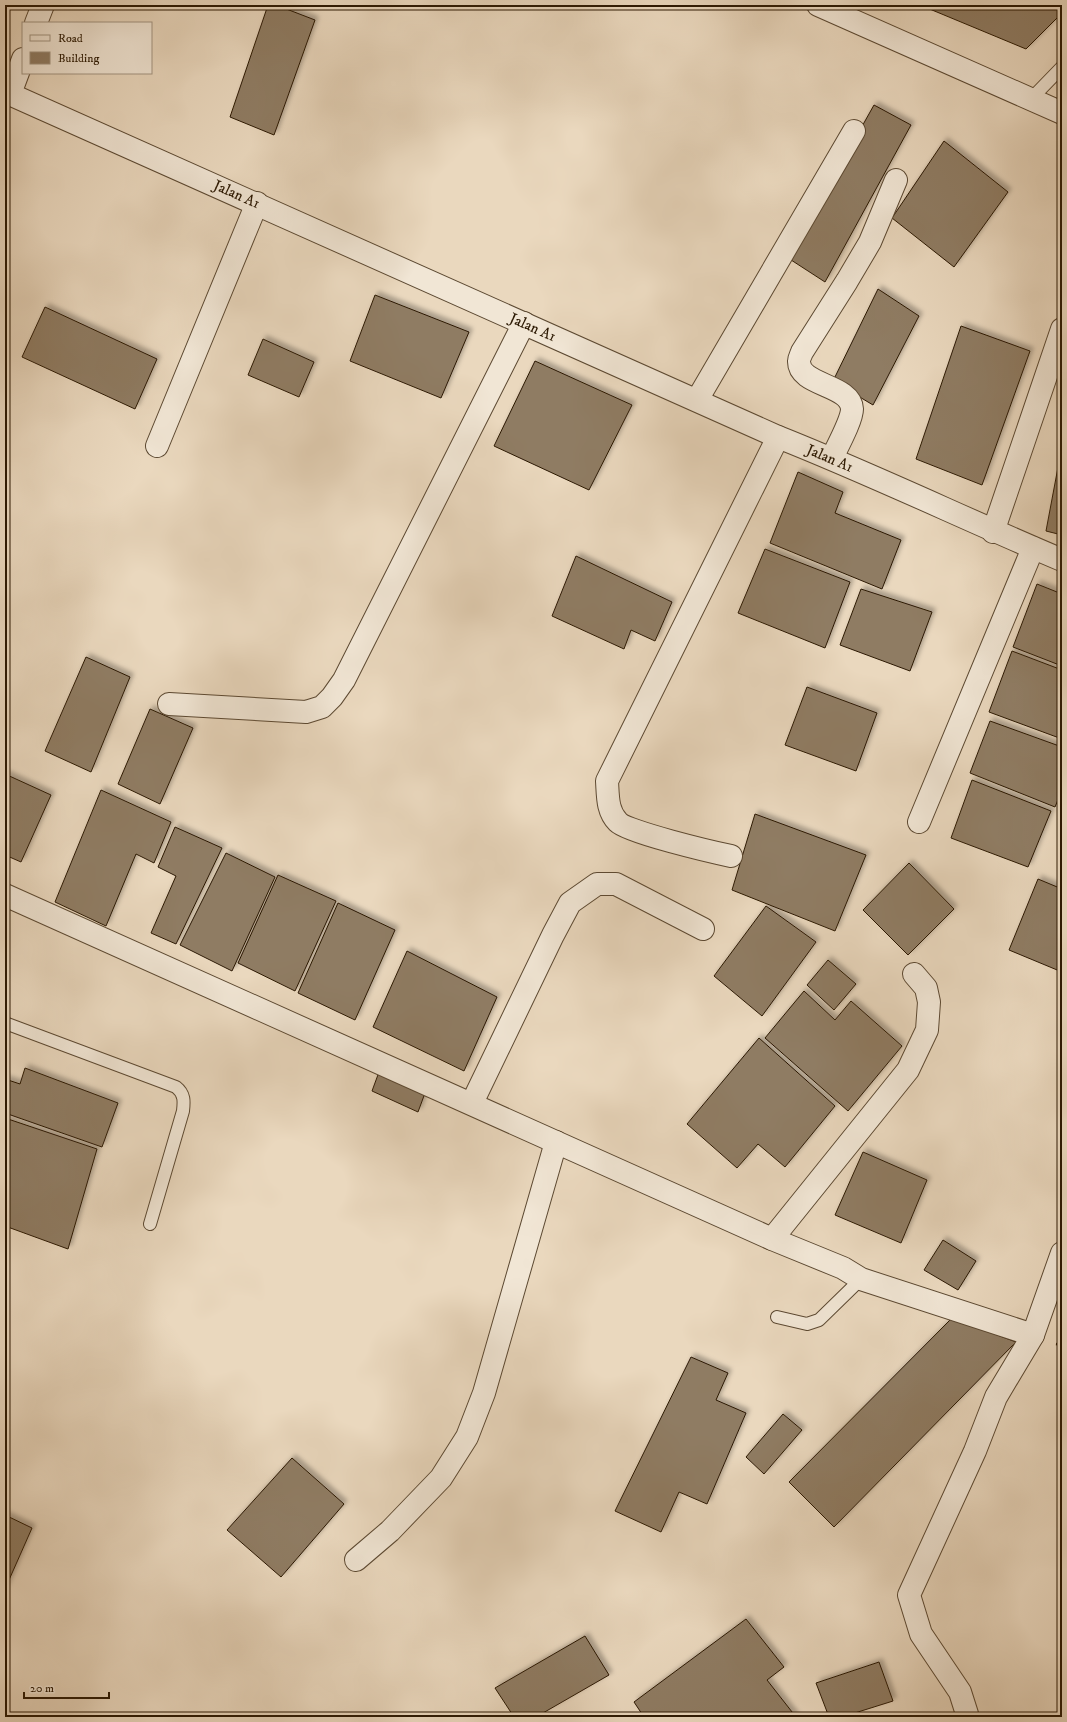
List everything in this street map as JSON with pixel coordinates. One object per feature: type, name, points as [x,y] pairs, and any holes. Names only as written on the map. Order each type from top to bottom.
[{"type":"street","points":[[36,22],[43,5]]},
{"type":"street","points":[[818,5],[1062,113]]},
{"type":"street","points":[[8,93],[22,61]]},
{"type":"street","name":"Jalan A1","points":[[8,93],[778,437],[832,458],[993,532],[1062,560]]},
{"type":"street","points":[[697,400],[854,131]]},
{"type":"street","points":[[832,458],[852,408],[849,400],[843,394],[808,376],[801,370],[799,361],[802,352],[870,242],[896,180]]},
{"type":"street","points":[[157,446],[256,203]]},
{"type":"street","points":[[169,704],[306,712],[322,707],[332,697],[344,680],[524,323]]},
{"type":"street","points":[[993,532],[1062,329]]},
{"type":"street","points":[[730,856],[635,831],[618,823],[608,804],[607,781],[778,437]]},
{"type":"street","points":[[919,822],[1033,548]]},
{"type":"street","points":[[472,1104],[553,935],[570,903],[597,884],[616,884],[702,930]]},
{"type":"street","points":[[5,895],[772,1239],[843,1268],[861,1279],[1033,1335]]},
{"type":"street","points":[[772,1239],[908,1070],[927,1030],[929,1002],[926,988],[914,974]]},
{"type":"street","points":[[356,1560],[390,1531],[442,1478],[467,1437],[484,1393],[556,1142]]},
{"type":"street","points":[[967,1717],[960,1692],[921,1634],[909,1595],[975,1451],[996,1398],[1033,1335],[1062,1253]]},
{"type":"lane","points":[[1031,99],[1062,67]]},
{"type":"lane","points":[[5,1022],[169,1084],[181,1091],[184,1100],[183,1112],[150,1224]]},
{"type":"lane","points":[[777,1317],[807,1324],[819,1320],[861,1279]]},
{"type":"building","points":[[268,5],[276,5],[315,20],[274,135],[230,117]]},
{"type":"building","points":[[920,5],[1062,5],[1062,13],[1026,49]]},
{"type":"building","points":[[874,105],[911,125],[825,282],[788,258]]},
{"type":"building","points":[[944,141],[1008,192],[954,267],[892,218]]},
{"type":"building","points":[[878,289],[919,316],[873,405],[833,381]]},
{"type":"building","points":[[375,295],[469,332],[441,398],[350,361]]},
{"type":"building","points":[[45,307],[157,359],[135,409],[22,357]]},
{"type":"building","points":[[961,326],[1030,351],[982,485],[916,459]]},
{"type":"building","points":[[263,339],[314,362],[299,397],[248,375]]},
{"type":"building","points":[[535,361],[632,405],[589,490],[494,446]]},
{"type":"building","points":[[1062,446],[1062,535],[1046,531]]},
{"type":"building","points":[[798,472],[843,492],[835,513],[901,540],[882,589],[770,543]]},
{"type":"building","points":[[765,549],[850,582],[825,648],[738,613]]},
{"type":"building","points":[[576,556],[672,602],[655,641],[631,630],[624,649],[552,616]]},
{"type":"building","points":[[1037,584],[1062,594],[1062,666],[1013,647]]},
{"type":"building","points":[[861,589],[932,612],[910,671],[840,645]]},
{"type":"building","points":[[1012,651],[1062,670],[1062,739],[989,712]]},
{"type":"building","points":[[86,657],[130,677],[91,772],[45,751]]},
{"type":"building","points":[[807,687],[877,713],[856,771],[785,745]]},
{"type":"building","points":[[150,709],[193,728],[160,804],[118,784]]},
{"type":"building","points":[[990,721],[1062,747],[1062,790],[1055,807],[970,773]]},
{"type":"building","points":[[5,774],[51,795],[21,862],[5,855]]},
{"type":"building","points":[[972,780],[1051,811],[1028,867],[951,838]]},
{"type":"building","points":[[101,790],[171,822],[154,863],[136,854],[106,926],[55,902]]},
{"type":"building","points":[[755,814],[866,855],[835,931],[732,890]]},
{"type":"building","points":[[175,827],[222,848],[176,944],[151,933],[176,876],[158,867]]},
{"type":"building","points":[[226,853],[275,877],[232,971],[180,945]]},
{"type":"building","points":[[909,863],[954,909],[908,955],[863,910]]},
{"type":"building","points":[[278,875],[336,901],[295,991],[238,963]]},
{"type":"building","points":[[1038,879],[1062,889],[1062,972],[1009,950]]},
{"type":"building","points":[[338,903],[395,930],[355,1020],[298,993]]},
{"type":"building","points":[[766,906],[816,942],[762,1016],[714,976]]},
{"type":"building","points":[[407,951],[497,997],[464,1071],[373,1027]]},
{"type":"building","points":[[828,960],[856,984],[834,1010],[807,985]]},
{"type":"building","points":[[804,991],[835,1020],[851,1001],[902,1046],[848,1111],[765,1038]]},
{"type":"building","points":[[759,1038],[835,1106],[785,1167],[758,1144],[737,1168],[687,1124]]},
{"type":"building","points":[[25,1068],[118,1103],[102,1147],[5,1113],[5,1079],[20,1084]]},
{"type":"building","points":[[379,1072],[425,1093],[418,1112],[372,1091]]},
{"type":"building","points":[[5,1118],[97,1149],[68,1249],[5,1226]]},
{"type":"building","points":[[863,1152],[927,1180],[901,1243],[835,1215]]},
{"type":"building","points":[[943,1240],[976,1261],[958,1290],[924,1270]]},
{"type":"building","points":[[952,1318],[1016,1342],[834,1527],[789,1482]]},
{"type":"building","points":[[691,1357],[728,1373],[716,1400],[746,1413],[707,1504],[679,1492],[661,1532],[615,1511]]},
{"type":"building","points":[[783,1414],[802,1430],[764,1474],[746,1457]]},
{"type":"building","points":[[292,1458],[344,1504],[281,1577],[227,1530]]},
{"type":"building","points":[[5,1515],[32,1528],[5,1589]]},
{"type":"building","points":[[746,1619],[784,1667],[767,1680],[796,1717],[644,1717],[634,1702]]},
{"type":"building","points":[[585,1636],[609,1675],[536,1717],[514,1717],[495,1688]]},
{"type":"building","points":[[879,1662],[893,1701],[842,1717],[829,1717],[816,1683]]}]
